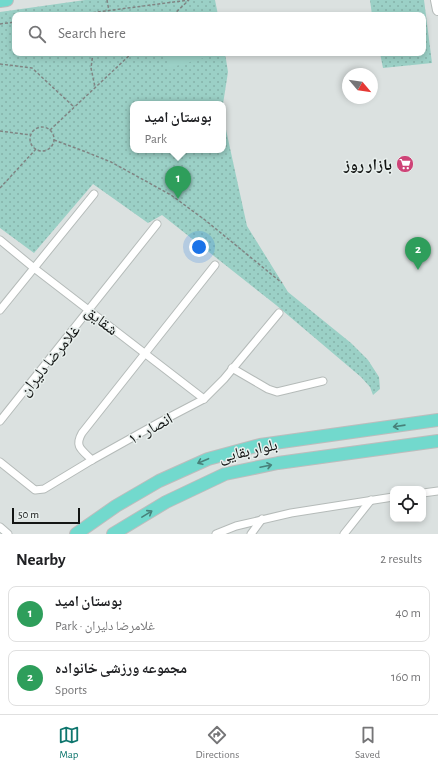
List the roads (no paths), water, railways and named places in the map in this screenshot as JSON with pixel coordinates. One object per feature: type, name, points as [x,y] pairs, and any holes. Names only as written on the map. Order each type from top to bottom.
[{"type":"main road","points":[[0,1],[7,0]]},
{"type":"main road","points":[[436,0],[438,10]]},
{"type":"main road","name":"بلوار بقایی","points":[[76,534],[116,506],[158,481],[208,459],[260,445],[438,420]]},
{"type":"main road","name":"بلوار بقایی","points":[[114,534],[166,502],[225,474],[278,464],[438,441]]},
{"type":"street","points":[[0,310],[94,194]]},
{"type":"street","name":"غلامرضا دلیران","points":[[0,421],[157,224]]},
{"type":"street","name":"شقایق","points":[[0,240],[204,399]]},
{"type":"street","points":[[92,460],[79,446],[78,440],[80,436],[215,265]]},
{"type":"street","name":"انصار ۱۰","points":[[0,462],[35,490],[44,489],[92,460],[204,399],[224,379],[279,313]]},
{"type":"street","points":[[232,368],[268,389],[278,392],[323,381]]},
{"type":"street","points":[[426,493],[438,491]]},
{"type":"street","points":[[216,534],[236,526],[291,512],[390,497]]},
{"type":"street","points":[[344,534],[371,500]]},
{"type":"street","points":[[251,534],[262,519]]},
{"type":"street","points":[[0,527],[8,534]]},
{"type":"place","name":"بازار روز","points":[[405,164]]},
{"type":"place","name":"بوستان امید","points":[[178,199]]},
{"type":"place","name":"مجموعه ورزشی خانواده","points":[[418,270]]}]
